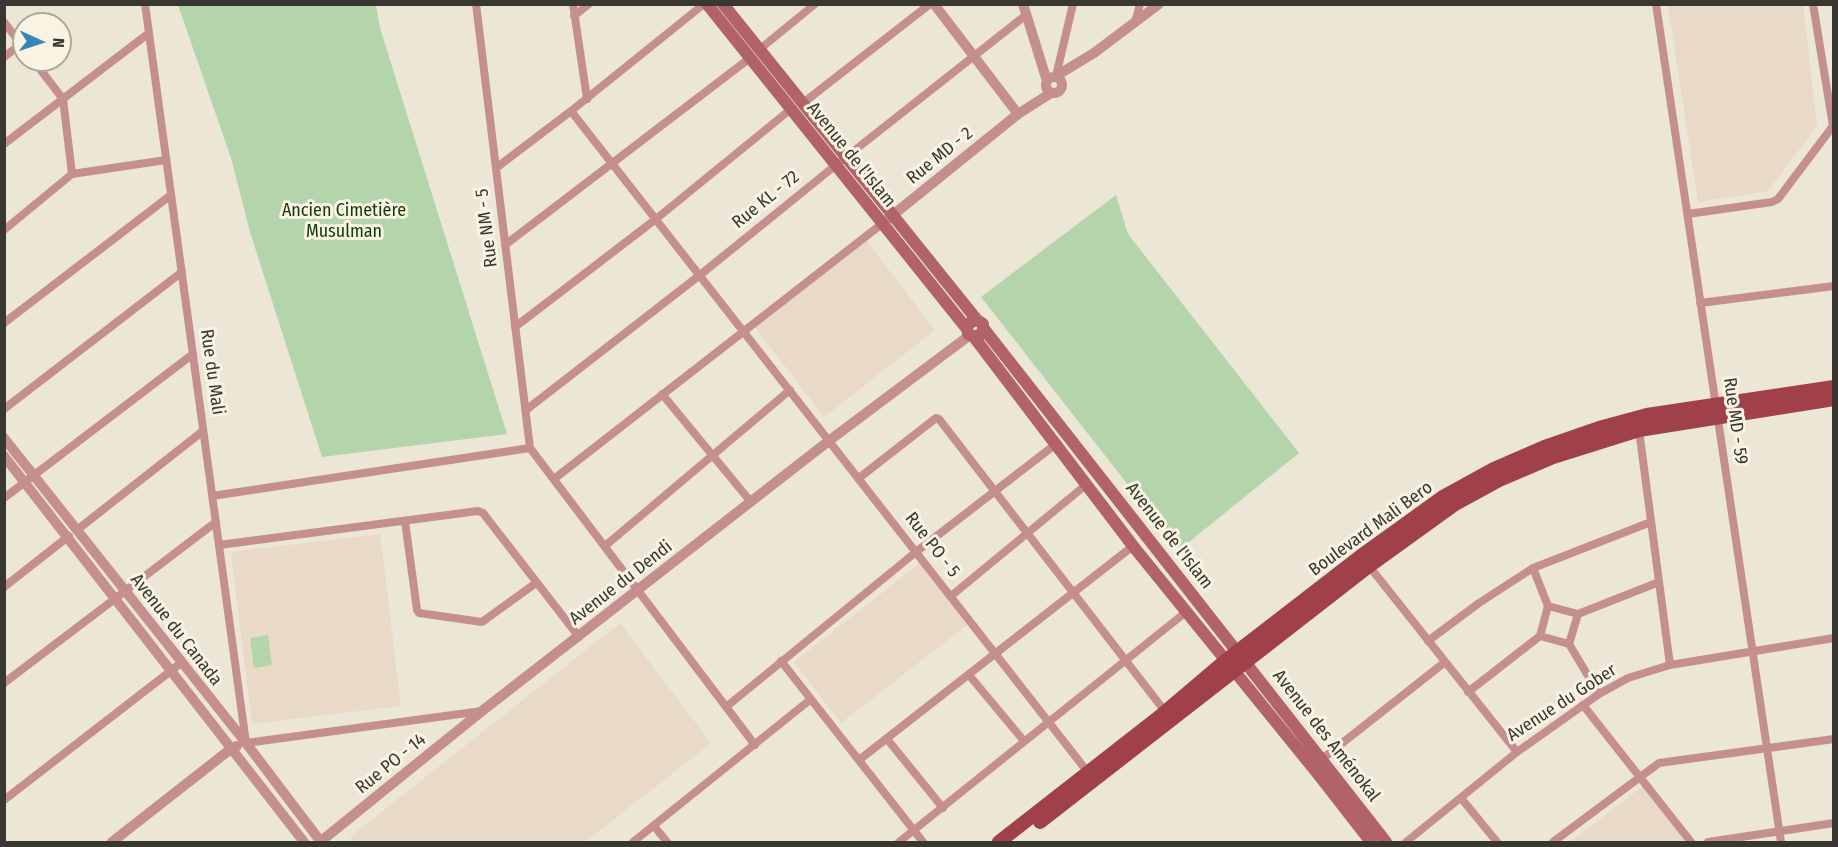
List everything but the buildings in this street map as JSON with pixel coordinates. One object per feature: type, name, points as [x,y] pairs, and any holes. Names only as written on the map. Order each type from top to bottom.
[{"type":"main road","name":"Avenue de l'Islam","points":[[706,4],[803,103],[841,161],[887,220],[1241,657]]},
{"type":"main road","name":"Avenue de l'Islam","points":[[723,4],[790,109],[841,161]]},
{"type":"main road","name":"Avenue de l'Islam","points":[[974,330],[1133,546],[1230,666]]},
{"type":"main road","name":"Boulevard Mali Bero","points":[[1241,657],[1369,566],[1391,542],[1500,480],[1553,457],[1639,430],[1716,411],[1833,387]]},
{"type":"main road","name":"Boulevard Mali Bero","points":[[999,843],[1169,716],[1241,657],[1391,542],[1443,497],[1494,469],[1547,446],[1641,416],[1833,399]]},
{"type":"main road","name":"Avenue des Aménokal","points":[[1241,657],[1298,740]]},
{"type":"main road","name":"Avenue des Aménokal","points":[[1230,666],[1323,767],[1386,843]]},
{"type":"main road","name":"Avenue des Aménokal","points":[[1323,767],[1371,843]]},
{"type":"main road","name":"Boulevard Mali Bero","points":[[1014,843],[1091,776]]},
{"type":"street","name":"Rue du Mali","points":[[145,4],[246,743]]},
{"type":"street","name":"Rue NM - 5","points":[[476,4],[530,448]]},
{"type":"street","points":[[573,4],[586,99]]},
{"type":"street","points":[[574,16],[589,4]]},
{"type":"street","points":[[496,168],[706,4]]},
{"type":"street","points":[[505,245],[613,165],[816,4]]},
{"type":"street","points":[[803,103],[932,4],[1018,114]]},
{"type":"street","points":[[1053,81],[1073,4]]},
{"type":"street","points":[[1135,23],[1140,4]]},
{"type":"street","name":"Rue MD - 2","points":[[1053,81],[1159,4]]},
{"type":"street","name":"Rue MD - 59","points":[[1656,4],[1781,843]]},
{"type":"street","points":[[1689,214],[1772,202],[1778,199],[1833,126],[1813,4]]},
{"type":"street","points":[[1025,10],[1041,62],[1053,81]]},
{"type":"street","name":"Rue KL - 72","points":[[526,410],[700,275],[974,56],[1025,10]]},
{"type":"street","points":[[4,144],[149,33]]},
{"type":"street","points":[[1062,52],[1079,61]]},
{"type":"street","name":"Rue MD - 2","points":[[887,220],[1018,114],[1053,81],[1079,61],[1094,53]]},
{"type":"street","points":[[42,72],[63,99],[72,174]]},
{"type":"street","points":[[515,327],[656,219],[790,109]]},
{"type":"street","name":"Rue PO - 5","points":[[571,111],[1091,776]]},
{"type":"street","points":[[4,230],[72,174],[166,160]]},
{"type":"street","points":[[4,323],[171,195]]},
{"type":"street","points":[[554,479],[887,220]]},
{"type":"street","points":[[4,409],[182,272]]},
{"type":"street","points":[[1700,303],[1833,286]]},
{"type":"street","name":"Avenue du Dendi","points":[[246,743],[482,711],[974,330]]},
{"type":"street","points":[[4,498],[193,354]]},
{"type":"street","points":[[605,546],[790,390]]},
{"type":"street","points":[[662,394],[752,502]]},
{"type":"street","points":[[859,478],[936,418],[939,419],[1169,716]]},
{"type":"street","points":[[1639,430],[1670,665]]},
{"type":"street","points":[[4,587],[203,431]]},
{"type":"street","name":"Avenue du Canada","points":[[4,438],[30,479],[121,594],[246,743],[321,842]]},
{"type":"street","points":[[726,707],[916,552],[1056,444]]},
{"type":"street","points":[[212,496],[530,448],[755,745]]},
{"type":"street","name":"Avenue du Canada","points":[[4,456],[30,479]]},
{"type":"street","points":[[951,596],[1087,484]]},
{"type":"street","points":[[219,545],[475,511],[483,513],[579,637]]},
{"type":"street","points":[[405,521],[419,613],[482,622],[536,583]]},
{"type":"street","points":[[4,683],[216,522]]},
{"type":"street","points":[[1428,640],[1533,568],[1651,522]]},
{"type":"street","points":[[859,760],[1133,546]]},
{"type":"street","points":[[1369,566],[1517,752]]},
{"type":"street","points":[[1468,692],[1540,636],[1548,606],[1533,568]]},
{"type":"street","points":[[1548,606],[1578,614],[1659,582]]},
{"type":"street","name":"Avenue du Canada","points":[[121,594],[172,670],[304,843]]},
{"type":"street","points":[[899,843],[1186,612]]},
{"type":"street","points":[[1569,644],[1578,614]]},
{"type":"street","points":[[1540,636],[1569,644],[1599,694]]},
{"type":"street","name":"Avenue du Gober","points":[[1406,843],[1517,752],[1599,694],[1628,678],[1670,665],[1833,638]]},
{"type":"street","points":[[782,661],[923,843]]},
{"type":"street","points":[[1323,767],[1445,662]]},
{"type":"street","points":[[4,800],[181,663]]},
{"type":"street","points":[[969,675],[1024,741]]},
{"type":"street","points":[[633,843],[811,699]]},
{"type":"street","points":[[1584,705],[1691,843]]},
{"type":"street","name":"Rue PO - 14","points":[[321,842],[482,711]]},
{"type":"street","points":[[886,739],[943,808]]},
{"type":"street","points":[[1553,843],[1659,763],[1833,739]]},
{"type":"street","points":[[112,843],[232,748],[246,743]]},
{"type":"street","points":[[1461,798],[1497,843]]},
{"type":"street","points":[[1708,843],[1833,823]]},
{"type":"street","points":[[654,826],[667,843]]},
{"type":"shaded area","points":[[1668,5],[1803,5],[1817,126],[1768,191],[1698,202]]},
{"type":"shaded area","points":[[865,239],[935,330],[824,417],[754,326]]},
{"type":"shaded area","points":[[380,534],[401,706],[252,724],[231,552]]},
{"type":"shaded area","points":[[920,563],[967,625],[841,723],[794,662]]},
{"type":"shaded area","points":[[620,623],[711,743],[585,842],[354,842],[350,837]]},
{"type":"shaded area","points":[[1643,786],[1685,842],[1570,842]]},
{"type":"green space","name":"Ancien Cimetière Musulman","points":[[178,5],[376,5],[380,28],[507,434],[322,457],[250,232],[231,158]]},
{"type":"green space","points":[[1116,195],[1128,234],[1299,453],[1179,550],[981,297]]},
{"type":"green space","points":[[268,635],[272,665],[254,668],[250,638]]}]
